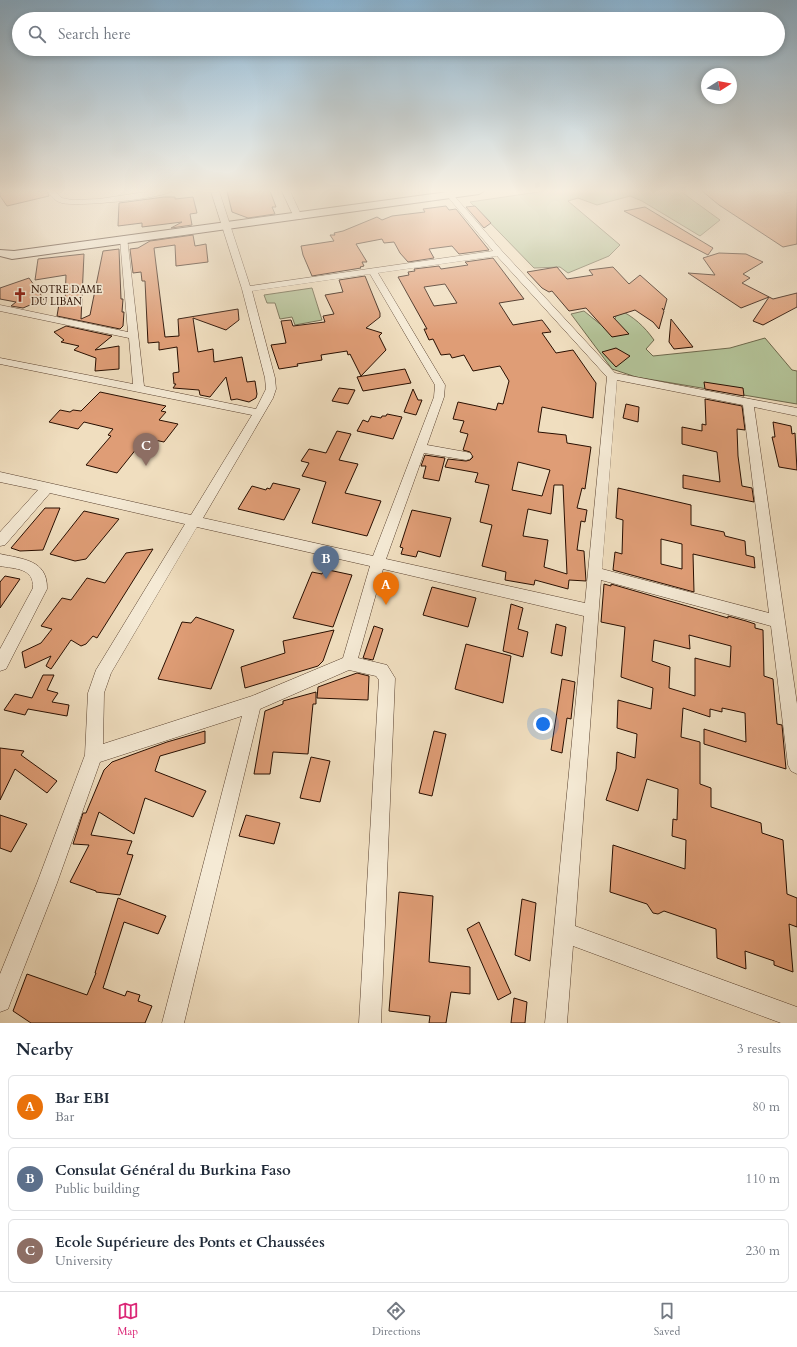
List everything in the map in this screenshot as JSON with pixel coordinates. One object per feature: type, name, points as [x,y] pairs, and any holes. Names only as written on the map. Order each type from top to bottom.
[{"type":"main road","points":[[3,255],[124,239]]},
{"type":"street","points":[[124,239],[139,390]]},
{"type":"street","points":[[0,1001],[47,883],[94,755],[96,693],[104,670],[259,414],[271,389],[270,378],[247,289],[229,239]]},
{"type":"street","points":[[487,239],[612,376],[797,412]]},
{"type":"street","points":[[247,289],[499,253]]},
{"type":"street","points":[[349,663],[378,562],[439,397],[440,385],[435,374],[373,272]]},
{"type":"street","points":[[0,308],[134,336]]},
{"type":"street","points":[[0,361],[259,414]]},
{"type":"street","points":[[556,1023],[565,933],[612,376]]},
{"type":"street","points":[[748,402],[779,622],[797,765]]},
{"type":"street","points":[[420,448],[466,456]]},
{"type":"street","points":[[0,477],[592,611]]},
{"type":"street","points":[[0,541],[47,488]]},
{"type":"street","points":[[0,560],[35,569],[40,574],[41,581],[36,597],[0,664]]},
{"type":"street","points":[[596,573],[779,622]]},
{"type":"street","points":[[94,755],[253,704],[349,663],[381,670],[387,678],[370,1023]]},
{"type":"street","points":[[173,1023],[253,704]]},
{"type":"street","points":[[565,933],[797,1018]]},
{"type":"green space","points":[[506,239],[613,239],[620,245],[609,256],[568,273],[560,267],[534,268]]},
{"type":"green space","points":[[312,288],[322,320],[295,325],[292,317],[280,319],[275,303],[267,303],[264,295]]},
{"type":"green space","points":[[618,309],[638,322],[654,340],[646,349],[653,356],[730,348],[765,338],[792,370],[797,371],[797,404],[636,377],[612,369],[571,314],[584,311],[600,324],[615,319]]},
{"type":"building","points":[[166,239],[194,239],[195,246],[206,244],[208,262],[176,266],[175,245],[154,248],[165,337],[179,336],[178,319],[238,309],[239,320],[226,330],[193,318],[198,352],[213,349],[214,362],[242,357],[247,382],[255,381],[257,394],[256,398],[249,402],[237,399],[231,400],[226,377],[210,397],[200,395],[199,390],[173,388],[176,384],[174,384],[173,373],[179,372],[177,347],[159,350],[159,342],[148,343],[145,281],[142,281],[141,272],[133,273],[130,249],[138,248],[150,241]]},
{"type":"building","points":[[332,239],[480,239],[489,250],[459,254],[452,246],[429,249],[434,258],[408,262],[400,253],[394,242],[384,243],[382,239],[356,244],[367,262],[362,262],[364,266],[360,267],[361,268],[312,276],[303,255],[301,246],[334,241]]},
{"type":"building","points":[[677,239],[698,239],[713,248],[708,255]]},
{"type":"building","points":[[770,239],[797,239],[797,244],[783,247]]},
{"type":"building","points":[[119,249],[121,299],[123,299],[122,312],[124,312],[123,326],[120,329],[57,316],[59,304],[65,302],[66,275],[35,280],[38,259],[84,254],[81,319],[90,315],[103,251]]},
{"type":"building","points":[[719,253],[746,254],[763,262],[743,274],[750,278],[742,283],[773,299],[797,293],[797,307],[763,325],[753,321],[769,297],[741,308],[688,273],[715,275],[703,258]]},
{"type":"building","points":[[493,258],[524,299],[499,303],[513,325],[542,320],[551,332],[542,333],[556,353],[573,350],[596,383],[593,418],[542,407],[538,432],[566,435],[567,443],[591,447],[585,489],[582,488],[577,508],[587,510],[585,522],[581,521],[577,550],[584,551],[586,581],[569,580],[568,589],[535,580],[534,585],[505,580],[506,572],[482,566],[492,525],[480,522],[489,485],[475,482],[478,473],[445,467],[448,459],[466,461],[473,457],[470,452],[463,450],[468,434],[460,432],[464,421],[453,419],[458,402],[496,410],[498,403],[503,404],[509,381],[500,366],[473,371],[464,355],[452,358],[450,354],[441,355],[433,339],[429,340],[424,329],[427,329],[398,277],[409,275],[408,272],[415,271],[414,269],[439,266],[441,269],[468,265],[465,262]],"holes":[[[445,284],[457,303],[434,306],[424,287]],[[518,462],[550,470],[542,496],[512,490]],[[554,485],[563,485],[567,574],[544,567],[548,540],[523,536],[528,509],[551,514]]]},
{"type":"building","points":[[557,267],[567,279],[593,275],[589,270],[613,267],[629,284],[640,275],[667,299],[664,310],[662,308],[664,311],[659,329],[653,322],[635,310],[613,317],[629,334],[612,337],[586,308],[569,311],[552,291],[549,292],[542,288],[527,272]]},
{"type":"building","points":[[365,276],[380,313],[380,317],[366,328],[382,333],[379,336],[386,350],[361,376],[347,351],[321,355],[322,360],[297,364],[298,366],[279,369],[271,345],[286,343],[281,321],[291,320],[293,326],[325,322],[323,316],[334,314],[325,295],[343,292],[339,280]]},
{"type":"building","name":"NOTRE DAME DU LIBAN","points":[[29,278],[44,299],[23,308],[11,306],[16,302],[0,299],[0,288]]},
{"type":"building","points":[[671,319],[693,347],[674,349],[669,342]]},
{"type":"building","points":[[66,326],[112,336],[95,350],[119,346],[119,369],[95,371],[96,358],[74,350],[79,346],[61,342],[64,340],[54,332]]},
{"type":"building","points":[[616,348],[630,356],[616,367],[602,352]]},
{"type":"building","points":[[405,369],[411,383],[363,391],[357,377]]},
{"type":"building","points":[[704,382],[743,388],[744,396],[705,389]]},
{"type":"building","points":[[339,388],[355,390],[348,404],[332,401]]},
{"type":"building","points":[[413,389],[418,400],[422,400],[416,415],[404,412]]},
{"type":"building","points":[[100,392],[166,406],[161,411],[166,412],[159,420],[178,424],[164,442],[145,438],[117,473],[86,465],[111,436],[108,435],[113,429],[84,422],[78,429],[49,422],[60,410],[70,412],[73,410],[81,411]]},
{"type":"building","points":[[705,399],[742,406],[745,430],[737,429],[738,456],[742,486],[752,488],[754,502],[683,488],[683,475],[720,482],[717,452],[682,444],[682,427],[702,431],[702,424],[706,425]]},
{"type":"building","points":[[626,404],[639,407],[638,422],[623,418]]},
{"type":"building","points":[[387,414],[402,417],[393,439],[357,431],[363,420],[368,422],[371,416],[381,418]]},
{"type":"building","points":[[773,422],[791,426],[792,434],[795,433],[797,470],[779,467],[772,437],[775,437]]},
{"type":"building","points":[[337,431],[351,434],[339,460],[358,464],[345,493],[381,501],[367,536],[312,523],[326,482],[302,476],[309,463],[301,461],[309,449],[326,453]]},
{"type":"building","points":[[425,455],[445,458],[439,481],[423,478],[426,466],[421,466]]},
{"type":"building","points":[[273,483],[300,489],[284,520],[238,509],[252,486],[266,490],[267,488],[270,489]]},
{"type":"building","points":[[618,488],[691,505],[691,525],[724,532],[725,536],[745,541],[746,555],[754,557],[755,568],[693,554],[694,592],[613,570],[615,552],[622,554],[623,520],[616,518]],"holes":[[[661,539],[682,544],[682,569],[661,564]]]},
{"type":"building","points":[[45,508],[60,508],[43,550],[20,551],[11,548]]},
{"type":"building","points":[[412,510],[451,518],[440,557],[418,551],[416,557],[401,554],[403,548],[400,547]]},
{"type":"building","points":[[84,511],[119,519],[86,559],[75,561],[50,554]]},
{"type":"building","points":[[153,549],[97,638],[93,636],[86,644],[81,646],[71,640],[51,669],[46,666],[51,656],[25,668],[22,652],[41,643],[52,629],[41,626],[62,598],[71,600],[87,578],[105,583],[126,553]]},
{"type":"building","points":[[324,569],[352,575],[333,627],[293,618],[312,572],[322,574]]},
{"type":"building","points":[[5,576],[20,579],[0,608],[0,582]]},
{"type":"building","points":[[604,584],[611,586],[611,584],[728,618],[728,616],[746,621],[755,624],[755,628],[763,630],[764,676],[773,679],[777,724],[782,725],[786,769],[704,744],[704,729],[746,742],[745,713],[722,708],[722,712],[710,709],[710,717],[683,708],[681,737],[700,742],[700,784],[711,788],[711,807],[761,823],[762,833],[783,840],[787,894],[797,898],[797,927],[789,924],[793,972],[774,965],[774,961],[745,951],[746,969],[717,958],[716,929],[664,911],[658,914],[653,913],[647,904],[610,892],[613,845],[685,869],[686,840],[672,836],[673,819],[677,820],[678,789],[647,779],[638,811],[606,800],[616,769],[617,752],[635,758],[637,734],[617,728],[618,700],[651,709],[653,688],[621,677],[625,627],[601,622]],"holes":[[[689,635],[731,646],[730,667],[695,658],[695,696],[669,688],[670,667],[652,661],[654,640],[690,649]]]},
{"type":"building","points":[[432,587],[476,598],[468,627],[423,615]]},
{"type":"building","points":[[511,604],[523,608],[518,629],[528,632],[523,657],[503,651]]},
{"type":"building","points":[[196,617],[234,630],[211,689],[158,679],[182,622],[191,623]]},
{"type":"building","points":[[556,624],[566,627],[562,656],[551,653]]},
{"type":"building","points":[[374,626],[383,629],[373,660],[363,658]]},
{"type":"building","points":[[334,630],[323,661],[318,666],[245,688],[241,667],[285,653],[283,641]]},
{"type":"building","points":[[466,644],[511,656],[503,703],[455,689]]},
{"type":"building","points":[[357,673],[369,676],[368,700],[317,698],[318,687]]},
{"type":"building","points":[[43,675],[54,675],[47,690],[58,693],[52,702],[69,705],[67,716],[28,709],[25,715],[4,710],[15,694],[32,698]]},
{"type":"building","points":[[562,679],[575,682],[571,719],[567,718],[562,753],[551,750]]},
{"type":"building","points":[[316,692],[316,704],[313,704],[308,754],[273,752],[270,774],[254,774],[265,711],[283,704],[283,701]]},
{"type":"building","points":[[205,731],[205,743],[160,756],[155,771],[206,791],[193,817],[145,798],[134,834],[99,812],[91,835],[132,841],[127,854],[133,855],[120,895],[96,892],[70,882],[89,845],[73,844],[83,813],[86,813],[104,770],[112,762],[167,742]]},
{"type":"building","points":[[434,731],[446,734],[432,796],[419,793]]},
{"type":"building","points":[[0,748],[24,751],[21,755],[57,781],[47,793],[15,769],[0,800]]},
{"type":"building","points":[[311,757],[330,761],[320,802],[300,798]]},
{"type":"building","points":[[0,815],[27,824],[11,852],[0,848]]},
{"type":"building","points":[[246,815],[280,823],[274,844],[239,836]]},
{"type":"building","points":[[399,892],[433,896],[429,962],[470,967],[470,994],[451,992],[446,1023],[429,1023],[430,1016],[389,1011]]},
{"type":"building","points":[[118,898],[166,916],[158,934],[124,922],[103,988],[125,996],[127,991],[140,995],[138,1001],[152,1006],[145,1023],[31,1023],[13,1011],[27,974],[87,995],[96,973]]},
{"type":"building","points":[[522,899],[536,903],[530,961],[515,955]]},
{"type":"building","points":[[479,922],[511,993],[498,1000],[467,929]]},
{"type":"building","points":[[514,998],[527,1002],[525,1023],[511,1023]]},
{"type":"place","name":"NOTRE DAME DU LIBAN","points":[[20,295]]},
{"type":"place","name":"Ecole Supérieure des Ponts et Chaussées","points":[[146,466]]},
{"type":"place","name":"Consulat Général du Burkina Faso","points":[[326,579]]},
{"type":"place","name":"Bar EBI","points":[[386,605]]}]
